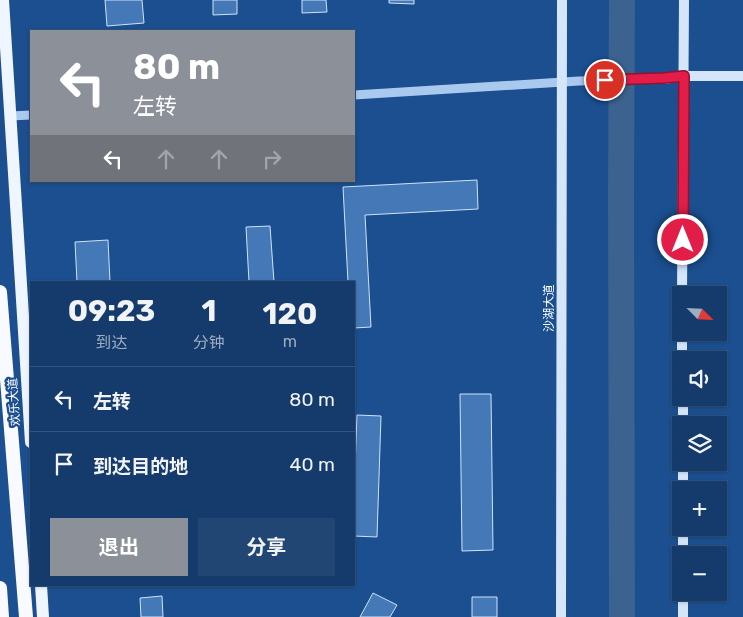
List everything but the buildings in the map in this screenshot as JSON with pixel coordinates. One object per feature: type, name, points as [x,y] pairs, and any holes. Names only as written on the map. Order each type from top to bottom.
[{"type":"highway","name":"欢乐大道","points":[[0,292],[26,617]]},
{"type":"highway","points":[[0,588],[2,617]]},
{"type":"main road","name":"欢乐大道","points":[[3,0],[5,117],[30,430]]},
{"type":"main road","name":"沙湖大道","points":[[560,617],[562,0]]},
{"type":"main road","points":[[682,286],[684,0]]},
{"type":"main road","points":[[664,78],[743,76]]},
{"type":"main road","points":[[40,586],[43,617]]},
{"type":"main road","points":[[683,601],[683,617]]},
{"type":"street","points":[[355,95],[585,80],[664,78]]},
{"type":"street","points":[[5,117],[30,115]]},
{"type":"waterway","points":[[622,0],[622,617]]},
{"type":"route","points":[[605,80],[684,76],[683,240]]}]
